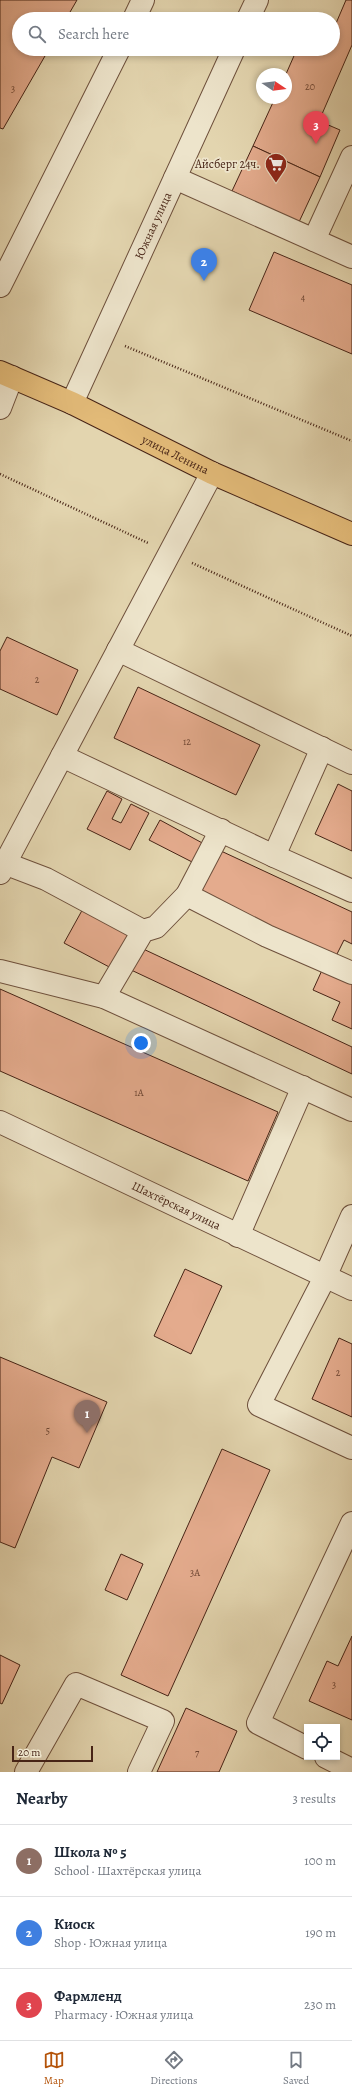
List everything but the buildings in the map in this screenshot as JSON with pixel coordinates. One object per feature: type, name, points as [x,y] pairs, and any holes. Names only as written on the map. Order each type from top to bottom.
[{"type":"main road","name":"улица Ленина","points":[[6,374],[72,403],[212,473],[352,534]]},
{"type":"street","points":[[137,12],[143,0]]},
{"type":"street","points":[[251,12],[257,0]]},
{"type":"street","points":[[0,286],[115,56]]},
{"type":"street","name":"Южная улица","points":[[72,403],[231,56]]},
{"type":"street","points":[[314,240],[352,157]]},
{"type":"street","points":[[175,178],[352,257]]},
{"type":"street","points":[[0,408],[6,374]]},
{"type":"street","points":[[143,931],[46,879],[2,868],[212,473]]},
{"type":"street","points":[[118,650],[352,763]]},
{"type":"street","points":[[274,856],[322,748]]},
{"type":"street","points":[[62,756],[352,891]]},
{"type":"street","points":[[104,997],[143,931],[156,927],[187,895],[221,830]]},
{"type":"street","points":[[187,895],[267,936],[352,973]]},
{"type":"street","points":[[0,971],[104,997],[302,1087],[351,1106]]},
{"type":"street","points":[[238,1236],[302,1087]]},
{"type":"street","name":"Шахтёрская улица","points":[[0,1122],[352,1289]]},
{"type":"street","points":[[352,1216],[325,1277],[259,1405],[352,1448]]},
{"type":"street","points":[[304,1746],[258,1723],[352,1523]]},
{"type":"street","points":[[26,1772],[76,1684],[163,1721],[139,1772]]},
{"type":"street","points":[[332,1760],[352,1770]]},
{"type":"path","points":[[102,336],[352,441]]},
{"type":"place","name":"Фармленд","points":[[316,144]]},
{"type":"place","name":"Айсберг 24ч.","points":[[276,184]]},
{"type":"place","name":"Киоск","points":[[204,281]]},
{"type":"place","name":"Школа № 5","points":[[87,1433]]}]
